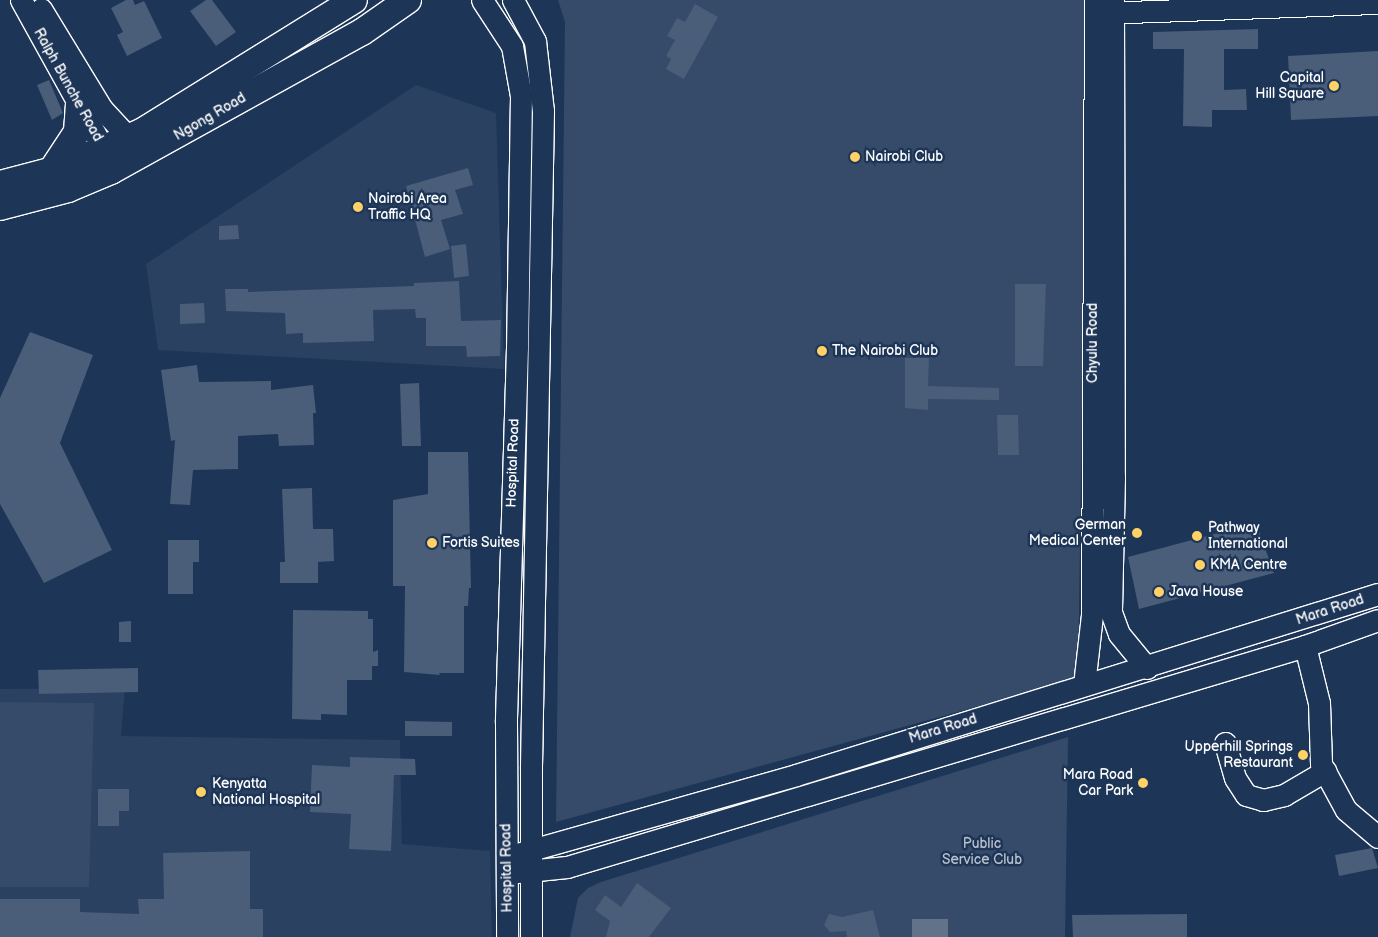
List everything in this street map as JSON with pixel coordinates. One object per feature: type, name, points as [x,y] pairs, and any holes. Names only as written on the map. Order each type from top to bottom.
[{"type":"main road","name":"Ngong Road","points":[[132,147],[143,132],[354,0]]},
{"type":"main road","name":"Ngong Road","points":[[0,207],[68,189],[107,160],[362,32],[408,0]]},
{"type":"main road","points":[[51,170],[77,132],[79,106]]},
{"type":"main road","name":"Ngong Road","points":[[0,184],[51,170],[107,160]]},
{"type":"street","name":"Ralph Bunche Road","points":[[21,0],[107,160]]},
{"type":"street","name":"Ralph Bunche Road","points":[[37,0],[102,109],[132,147]]},
{"type":"street","name":"Hospital Road","points":[[482,0],[512,46],[520,96],[517,347],[506,728],[507,937]]},
{"type":"street","name":"Hospital Road","points":[[513,0],[535,41],[543,111],[531,937]]},
{"type":"street","points":[[1104,7],[1378,3]]},
{"type":"street","name":"Chyulu Road","points":[[1104,7],[1114,476],[1111,612],[1119,634],[1146,668]]},
{"type":"street","name":"Chyulu Road","points":[[1084,685],[1092,615],[1104,7]]},
{"type":"street","name":"Mara Road","points":[[506,864],[531,852],[796,775],[1084,685],[1146,668],[1378,594]]},
{"type":"street","name":"Mara Road","points":[[506,864],[531,873],[566,867],[1305,646],[1378,620]]},
{"type":"street","points":[[1305,646],[1319,704],[1320,757],[1325,771],[1346,810],[1378,837]]},
{"type":"street","points":[[1225,743],[1235,778],[1246,795],[1263,800],[1284,795],[1325,771]]},
{"type":"shaded area","name":"Nairobi Area Traffic HQ","points":[[416,85],[496,113],[504,369],[158,350],[146,264]]},
{"type":"shaded area","name":"Kenyatta National Hospital","points":[[125,688],[121,736],[400,740],[402,844],[490,851],[492,937],[0,937],[0,689]]},
{"type":"shaded area","points":[[912,919],[948,919],[948,937],[912,937]]},
{"type":"green space","name":"The Nairobi Club","points":[[558,0],[1088,0],[1078,679],[556,822],[565,22]]},
{"type":"green space","points":[[0,702],[94,703],[89,887],[0,887]]},
{"type":"green space","name":"Public Service Club","points":[[1068,737],[1065,937],[570,937],[578,898],[588,888],[601,882]]},
{"type":"building","points":[[126,0],[133,0],[135,5],[144,1],[162,38],[127,56],[117,35],[123,32],[111,8]]},
{"type":"building","points":[[206,0],[212,0],[236,32],[216,46],[190,11]]},
{"type":"building","points":[[695,4],[718,17],[684,79],[666,69],[671,59],[666,56],[675,40],[667,36],[677,18],[685,22]]},
{"type":"building","points":[[1258,29],[1258,49],[1224,49],[1224,90],[1246,89],[1247,110],[1212,110],[1212,127],[1183,126],[1184,49],[1153,49],[1153,32]]},
{"type":"building","name":"Capital Hill Square","points":[[1378,51],[1378,116],[1291,120],[1288,56]]},
{"type":"building","points":[[49,80],[63,113],[52,120],[37,85]]},
{"type":"building","points":[[468,168],[473,185],[455,190],[463,214],[441,220],[450,249],[425,257],[406,186]]},
{"type":"building","points":[[238,225],[239,239],[219,240],[219,226]]},
{"type":"building","points":[[466,244],[469,276],[454,278],[451,246]]},
{"type":"building","points":[[459,281],[461,321],[501,320],[500,356],[467,357],[466,346],[426,346],[426,318],[416,318],[415,309],[373,310],[374,341],[303,343],[303,333],[286,334],[285,313],[226,311],[225,289],[248,289],[248,292],[414,286],[414,283]]},
{"type":"building","points":[[1015,284],[1046,284],[1043,366],[1015,366]]},
{"type":"building","points":[[204,303],[205,323],[180,324],[180,304]]},
{"type":"building","points":[[30,332],[93,355],[60,443],[112,550],[44,583],[0,504],[0,398]]},
{"type":"building","points":[[905,358],[929,358],[928,386],[999,388],[999,400],[928,399],[928,410],[905,408]]},
{"type":"building","points":[[197,365],[199,382],[271,381],[271,390],[313,385],[316,413],[313,413],[314,445],[279,446],[278,434],[238,436],[238,469],[193,470],[190,505],[170,504],[175,440],[171,441],[161,370]]},
{"type":"building","points":[[419,383],[421,446],[402,446],[400,384]]},
{"type":"building","points":[[997,415],[1018,415],[1019,455],[998,455]]},
{"type":"building","points":[[428,452],[468,452],[471,588],[469,588],[468,606],[464,606],[464,673],[439,673],[440,675],[404,672],[405,586],[393,586],[393,500],[428,494]]},
{"type":"building","points":[[312,488],[313,529],[333,529],[334,561],[318,562],[318,583],[280,583],[280,562],[285,562],[282,489]]},
{"type":"building","name":"KMA Centre","points":[[1256,523],[1274,573],[1139,609],[1128,557]]},
{"type":"building","points":[[168,540],[199,540],[199,562],[193,562],[193,594],[168,594]]},
{"type":"building","points":[[293,610],[368,611],[368,619],[373,619],[373,652],[378,650],[378,666],[372,666],[372,680],[347,680],[347,715],[321,714],[321,720],[292,719]]},
{"type":"building","points":[[131,621],[131,642],[119,642],[119,622]]},
{"type":"building","points":[[138,668],[138,692],[39,694],[38,670]]},
{"type":"building","points":[[405,721],[452,722],[452,736],[405,736]]},
{"type":"building","points":[[350,757],[415,759],[416,775],[394,775],[391,851],[349,849],[351,814],[310,812],[312,765],[350,767]]},
{"type":"building","points":[[98,789],[129,789],[129,811],[119,811],[119,826],[98,826]]},
{"type":"building","points":[[1372,848],[1378,868],[1339,876],[1335,855]]},
{"type":"building","points":[[250,851],[250,909],[263,909],[263,937],[0,937],[0,899],[80,899],[80,912],[139,914],[138,899],[164,899],[163,853]]},
{"type":"building","points":[[637,883],[671,908],[649,937],[606,937],[610,921],[595,910],[605,895],[621,907]]},
{"type":"building","points":[[873,910],[880,937],[847,937],[846,931],[830,932],[824,925],[829,914],[842,917]]},
{"type":"building","points":[[1187,914],[1187,937],[1073,937],[1072,915]]},
{"type":"place","name":"Capital Hill Square","points":[[1334,86]]},
{"type":"place","name":"Nairobi Club","points":[[855,157]]},
{"type":"place","name":"Nairobi Area Traffic HQ","points":[[358,207]]},
{"type":"place","name":"The Nairobi Club","points":[[822,351]]},
{"type":"place","name":"German Medical Center","points":[[1137,533]]},
{"type":"place","name":"Pathway International","points":[[1197,536]]},
{"type":"place","name":"Fortis Suites","points":[[432,543]]},
{"type":"place","name":"KMA Centre","points":[[1200,565]]},
{"type":"place","name":"Java House","points":[[1159,592]]},
{"type":"place","name":"Upperhill Springs Restaurant","points":[[1303,755]]},
{"type":"place","name":"Mara Road Car Park","points":[[1143,783]]},
{"type":"place","name":"Kenyatta National Hospital","points":[[201,792]]}]
